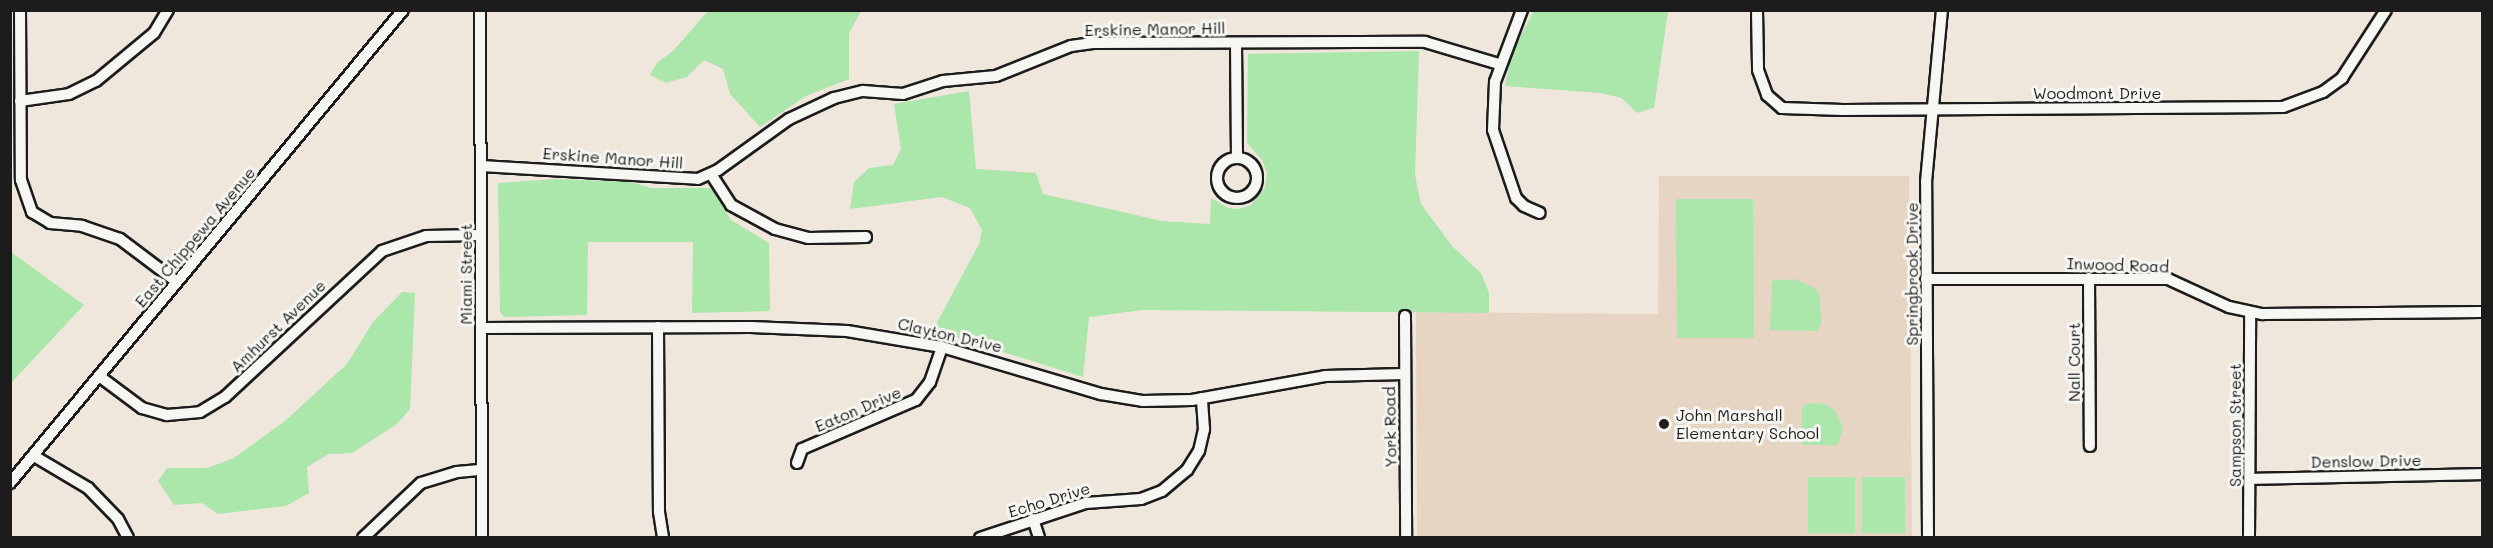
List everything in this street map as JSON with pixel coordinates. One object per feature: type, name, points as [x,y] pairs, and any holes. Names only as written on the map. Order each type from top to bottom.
[{"type":"street","points":[[20,10],[22,191],[32,212],[50,223],[82,226],[120,239],[177,282]]},
{"type":"street","points":[[20,101],[53,98],[96,81],[154,33],[168,10]]},
{"type":"street","name":"East Chippewa Avenue","points":[[10,483],[403,10]]},
{"type":"street","name":"Miami Street","points":[[480,10],[482,537]]},
{"type":"street","points":[[1522,10],[1499,64],[1493,90],[1495,140],[1516,198],[1524,206],[1540,213]]},
{"type":"street","name":"Woodmont Drive","points":[[1757,10],[1758,70],[1767,95],[1791,109],[2283,107],[2323,92],[2342,78],[2365,48],[2386,10]]},
{"type":"street","name":"Springbrook Drive","points":[[1928,537],[1926,182],[1942,10]]},
{"type":"street","name":"Erskine Manor Hill","points":[[481,166],[676,179],[711,174],[789,120],[848,93],[903,94],[944,81],[996,76],[1058,51],[1093,43],[1425,42],[1499,64]]},
{"type":"street","points":[[1236,43],[1237,158]]},
{"type":"street","points":[[711,174],[731,205],[775,229],[816,239],[866,237]]},
{"type":"street","name":"Amhurst Avenue","points":[[99,376],[149,410],[181,416],[200,412],[225,397],[382,250],[426,236],[481,235]]},
{"type":"street","name":"Nall Court","points":[[2089,278],[2090,446]]},
{"type":"street","name":"Inwood Road","points":[[1926,279],[2168,279],[2250,313],[2482,312]]},
{"type":"street","name":"Sampson Street","points":[[2249,537],[2250,313]]},
{"type":"street","name":"York Road","points":[[1405,316],[1406,537]]},
{"type":"street","points":[[658,327],[659,512],[663,537]]},
{"type":"street","name":"Clayton Drive","points":[[481,328],[801,328],[942,346],[1101,394],[1162,402],[1202,398],[1324,376],[1404,374]]},
{"type":"street","name":"Eaton Drive","points":[[797,463],[802,449],[916,400],[930,382],[942,346]]},
{"type":"street","name":"Echo Drive","points":[[980,537],[1100,500],[1141,499],[1173,484],[1199,451],[1204,429],[1202,398]]},
{"type":"street","points":[[34,456],[88,488],[118,519],[128,537]]},
{"type":"street","points":[[363,537],[421,483],[457,472],[482,470]]},
{"type":"street","name":"Denslow Drive","points":[[2250,479],[2482,474]]},
{"type":"street","points":[[1033,519],[1039,537]]},
{"type":"shaded area","name":"John Marshall Elementary School","points":[[1659,176],[1909,176],[1912,537],[1417,537],[1416,312],[1658,314]]},
{"type":"green space","points":[[1534,10],[1668,11],[1654,108],[1637,113],[1622,98],[1601,93],[1505,86],[1511,56]]},
{"type":"green space","points":[[708,11],[861,11],[849,33],[849,79],[806,96],[760,127],[730,94],[723,69],[704,60],[687,77],[666,83],[650,75],[657,63],[674,50]]},
{"type":"green space","points":[[1419,51],[1415,175],[1421,204],[1452,246],[1481,273],[1489,293],[1489,313],[1143,310],[1089,317],[1083,377],[933,330],[979,244],[982,230],[970,208],[942,197],[850,209],[854,182],[869,168],[893,165],[901,149],[894,104],[969,91],[976,169],[1036,173],[1043,194],[1162,221],[1210,224],[1211,198],[1228,208],[1238,209],[1251,205],[1265,187],[1267,173],[1262,160],[1247,143],[1248,54]]},
{"type":"green space","points":[[556,179],[631,182],[651,188],[711,188],[731,220],[769,243],[770,311],[692,313],[693,242],[588,242],[587,315],[504,317],[500,312],[498,183]]},
{"type":"green space","points":[[1676,199],[1753,199],[1754,338],[1677,338]]},
{"type":"green space","points":[[11,252],[84,305],[11,383]]},
{"type":"green space","points":[[1795,279],[1815,288],[1820,296],[1821,324],[1818,331],[1770,330],[1772,281]]},
{"type":"green space","points":[[402,292],[415,293],[410,409],[397,424],[352,453],[329,454],[307,467],[309,493],[286,506],[218,514],[202,503],[174,505],[158,481],[167,468],[207,468],[234,458],[285,421],[347,364],[373,322]]},
{"type":"green space","points":[[1809,403],[1826,404],[1835,411],[1843,427],[1838,445],[1802,445],[1802,407]]},
{"type":"green space","points":[[1808,477],[1855,477],[1855,533],[1808,533]]},
{"type":"green space","points":[[1862,477],[1905,477],[1905,533],[1862,533]]},
{"type":"place","name":"John Marshall Elementary School","points":[[1664,424]]}]
